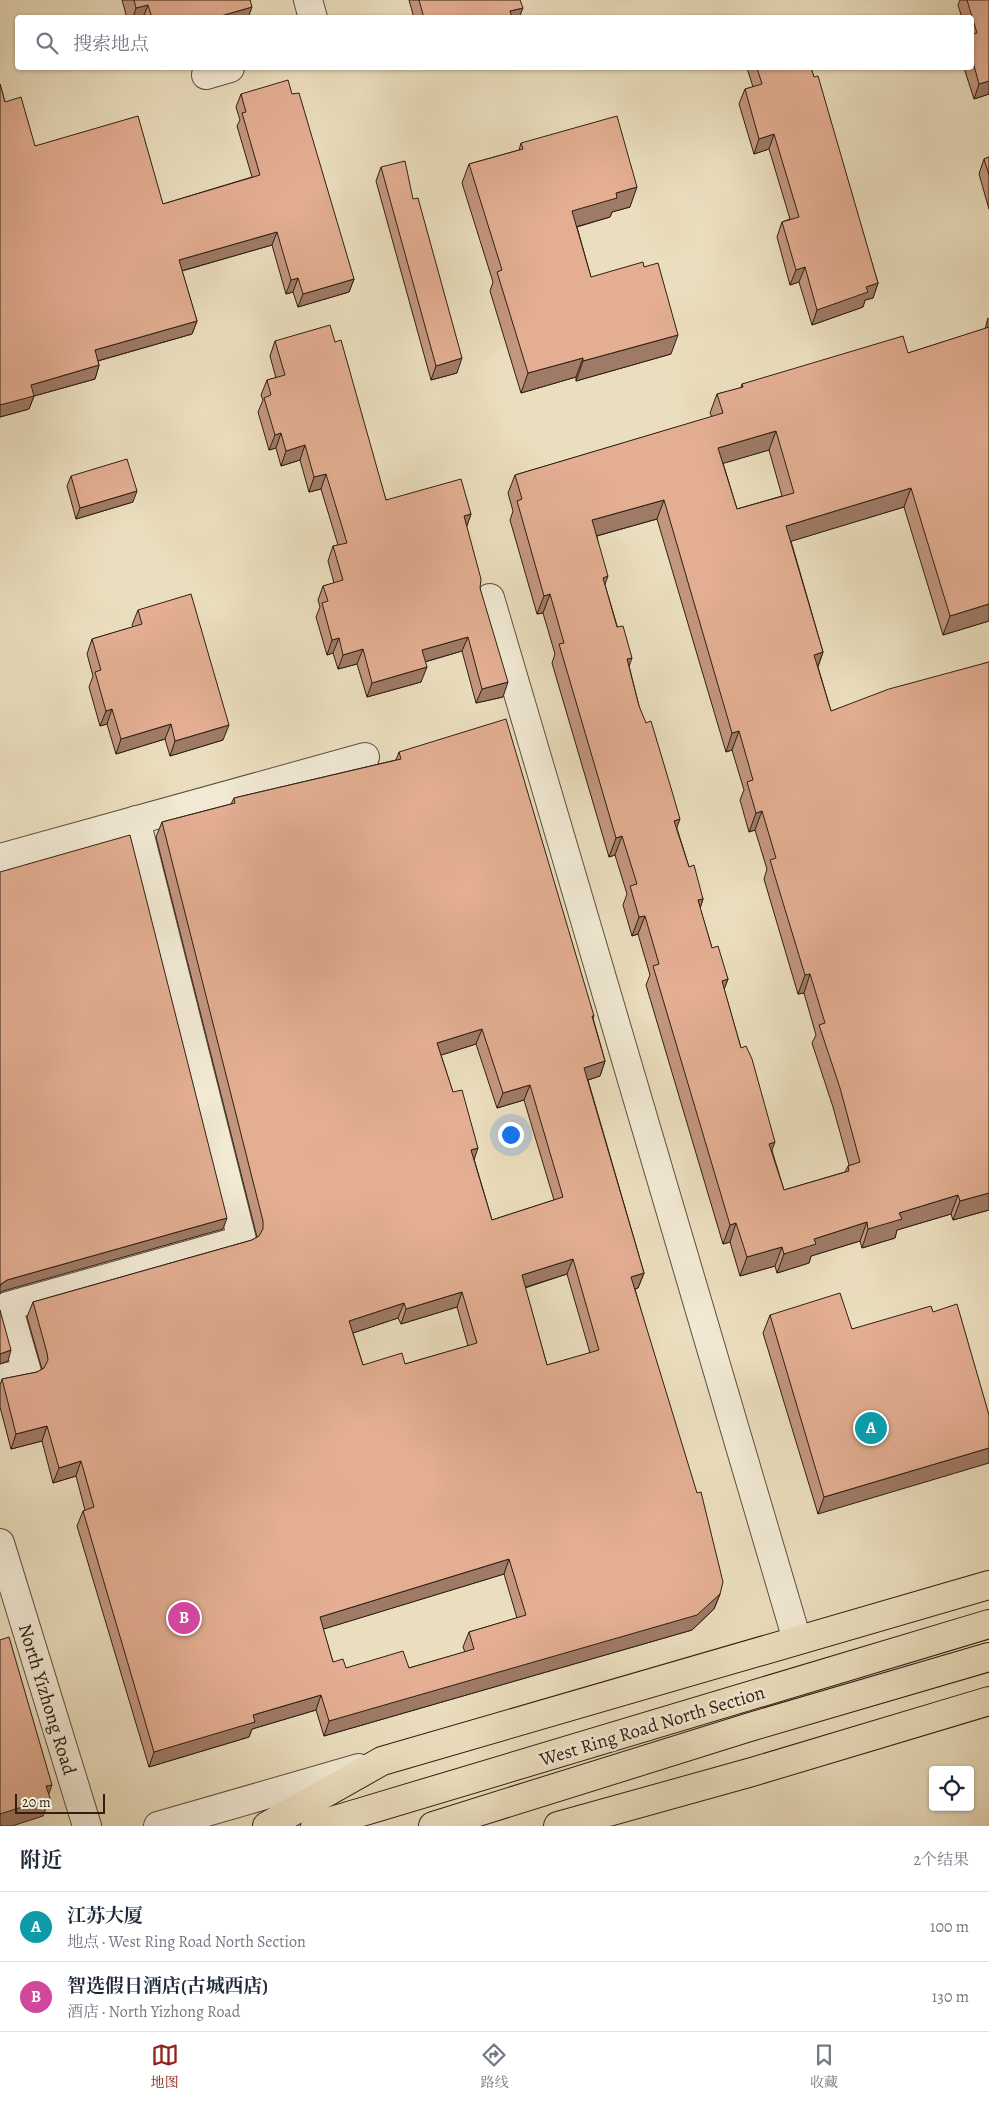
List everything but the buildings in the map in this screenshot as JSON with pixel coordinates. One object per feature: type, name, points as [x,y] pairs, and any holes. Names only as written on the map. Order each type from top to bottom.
[{"type":"main road","points":[[267,1826],[382,1761],[989,1585]]},
{"type":"main road","name":"West Ring Road North Section","points":[[315,1826],[989,1624]]},
{"type":"main road","name":"West Ring Road North Section","points":[[433,1826],[750,1727],[989,1657]]},
{"type":"main road","points":[[558,1826],[761,1769],[989,1701]]},
{"type":"street","points":[[308,0],[312,15]]},
{"type":"street","points":[[490,598],[797,1640]]},
{"type":"street","points":[[0,858],[365,757]]},
{"type":"street","points":[[0,1379],[27,1372],[8,1306],[242,1240],[136,820]]},
{"type":"street","name":"North Yizhong Road","points":[[0,1543],[87,1826]]},
{"type":"street","points":[[158,1826],[382,1761]]},
{"type":"place","name":"江苏大厦","points":[[871,1428]]},
{"type":"place","name":"智选假日酒店(古城西店)","points":[[184,1618]]}]
